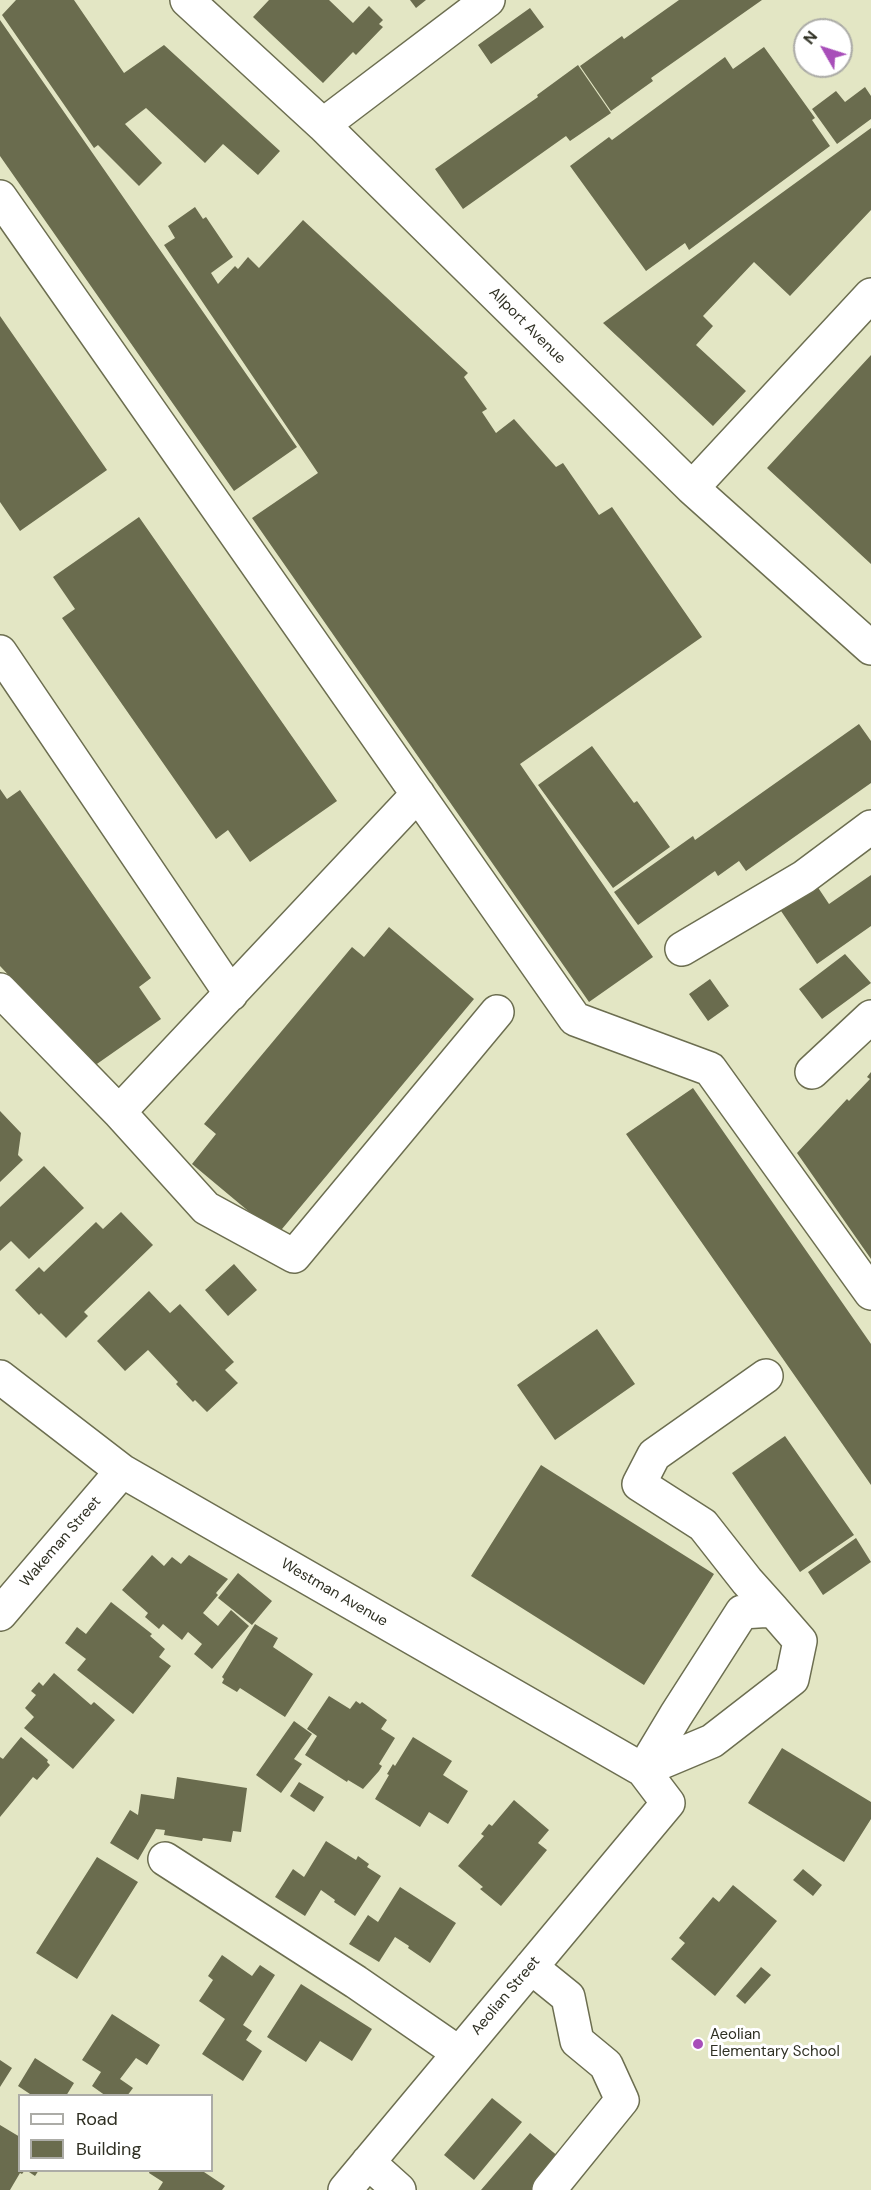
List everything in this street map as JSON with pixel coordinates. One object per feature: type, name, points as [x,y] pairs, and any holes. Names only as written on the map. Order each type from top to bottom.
[{"type":"street","name":"Allport Avenue","points":[[187,0],[323,125],[692,489],[871,648]]},
{"type":"street","points":[[323,125],[488,0]]},
{"type":"street","points":[[0,197],[575,1019],[710,1069],[871,1293]]},
{"type":"street","points":[[692,489],[871,295]]},
{"type":"street","points":[[0,652],[231,994]]},
{"type":"street","points":[[119,1112],[418,794]]},
{"type":"street","points":[[682,949],[804,877],[871,827]]},
{"type":"street","points":[[0,990],[119,1112],[206,1208],[294,1256],[497,1012]]},
{"type":"street","points":[[812,1072],[871,1017]]},
{"type":"street","points":[[643,1770],[712,1741],[792,1679],[800,1641],[747,1581],[703,1525],[639,1484],[654,1455],[766,1376]]},
{"type":"street","name":"Westman Avenue","points":[[0,1377],[122,1471],[643,1770],[668,1803]]},
{"type":"street","name":"Wakeman Street","points":[[0,1614],[122,1471]]},
{"type":"street","points":[[643,1770],[742,1611],[773,1610]]},
{"type":"street","name":"Aeolian Street","points":[[345,2190],[668,1803]]},
{"type":"street","points":[[165,1859],[356,1982],[459,2053]]},
{"type":"street","points":[[531,1967],[568,1996],[577,2041],[606,2065],[622,2100],[549,2190]]},
{"type":"street","points":[[368,2162],[399,2190]]},
{"type":"building","points":[[16,0],[74,0],[124,73],[164,45],[280,151],[258,175],[223,144],[205,163],[146,108],[125,124],[162,163],[139,186],[98,145],[94,148],[2,15]]},
{"type":"building","points":[[269,0],[329,0],[353,23],[369,6],[383,20],[379,24],[383,27],[356,55],[353,52],[323,83],[253,17]]},
{"type":"building","points":[[410,0],[426,0],[416,8]]},
{"type":"building","points":[[679,0],[762,0],[651,78],[653,81],[611,111],[580,66],[622,36],[624,39]]},
{"type":"building","points":[[530,8],[544,27],[491,64],[478,45]]},
{"type":"building","points":[[0,20],[297,447],[234,491],[0,156]]},
{"type":"building","points":[[764,47],[815,118],[812,120],[830,146],[689,250],[685,243],[646,271],[570,166],[609,137],[612,140],[725,57],[733,69]]},
{"type":"building","points":[[578,65],[611,113],[570,141],[566,136],[463,209],[435,169],[538,97],[537,95]]},
{"type":"building","points":[[865,87],[871,96],[871,119],[837,144],[812,109],[836,91],[845,102]]},
{"type":"building","points":[[871,128],[871,210],[790,296],[754,262],[703,316],[713,326],[696,345],[746,391],[713,426],[603,323]]},
{"type":"building","points":[[195,207],[203,219],[206,217],[233,257],[211,273],[218,284],[235,266],[238,269],[248,257],[259,268],[303,220],[468,373],[464,377],[487,409],[482,412],[496,433],[514,419],[556,467],[563,463],[599,515],[612,507],[702,637],[520,764],[653,957],[589,1002],[252,518],[318,473],[164,245],[175,238],[168,226]]},
{"type":"building","points":[[0,316],[107,470],[20,531],[0,502]]},
{"type":"building","points":[[871,355],[871,564],[767,468]]},
{"type":"building","points":[[139,517],[337,801],[250,862],[228,830],[216,839],[62,618],[75,609],[53,577]]},
{"type":"building","points":[[859,724],[871,741],[871,783],[746,871],[739,861],[718,876],[715,871],[638,925],[614,892],[693,836],[695,840]]},
{"type":"building","points":[[592,746],[634,803],[637,801],[670,847],[613,888],[538,785]]},
{"type":"building","points":[[0,789],[7,799],[20,790],[151,978],[139,987],[161,1019],[94,1066],[0,966]]},
{"type":"building","points":[[871,875],[871,926],[817,964],[779,908],[815,883],[829,904]]},
{"type":"building","points":[[389,927],[474,999],[277,1235],[192,1164],[216,1134],[204,1124],[352,947],[364,957]]},
{"type":"building","points":[[845,954],[871,983],[822,1019],[799,989]]},
{"type":"building","points":[[710,979],[729,1006],[708,1021],[689,994]]},
{"type":"building","points":[[871,1072],[871,1259],[797,1153],[847,1099],[849,1101],[870,1079],[867,1077]]},
{"type":"building","points":[[693,1088],[871,1344],[871,1485],[626,1134]]},
{"type":"building","points":[[0,1111],[21,1133],[18,1155],[23,1160],[0,1182]]},
{"type":"building","points":[[44,1166],[84,1208],[29,1259],[11,1241],[0,1251],[0,1207]]},
{"type":"building","points":[[121,1212],[153,1245],[84,1312],[88,1316],[66,1338],[15,1290],[39,1267],[44,1272],[96,1222],[103,1229]]},
{"type":"building","points":[[234,1264],[257,1290],[228,1316],[205,1290]]},
{"type":"building","points":[[149,1291],[170,1313],[180,1304],[234,1362],[225,1370],[238,1383],[207,1412],[195,1400],[193,1402],[148,1350],[125,1371],[97,1341]]},
{"type":"building","points":[[597,1329],[635,1384],[555,1440],[517,1385]]},
{"type":"building","points":[[785,1436],[854,1535],[800,1572],[732,1473]]},
{"type":"building","points":[[541,1465],[714,1574],[644,1685],[471,1576]]},
{"type":"building","points":[[856,1538],[871,1562],[823,1595],[808,1572]]},
{"type":"building","points":[[152,1555],[164,1566],[172,1557],[181,1564],[189,1555],[228,1579],[203,1613],[218,1626],[231,1610],[249,1626],[212,1669],[194,1654],[202,1644],[188,1632],[182,1640],[163,1624],[159,1629],[145,1617],[148,1613],[122,1590]]},
{"type":"building","points":[[238,1573],[272,1601],[252,1625],[218,1598]]},
{"type":"building","points":[[111,1602],[152,1634],[150,1636],[165,1649],[159,1657],[171,1666],[133,1714],[77,1670],[86,1659],[65,1643],[77,1627],[86,1634]]},
{"type":"building","points":[[255,1624],[278,1638],[273,1647],[313,1674],[285,1717],[240,1688],[237,1692],[222,1683],[224,1679],[222,1677]]},
{"type":"building","points":[[54,1673],[91,1705],[94,1702],[115,1720],[73,1769],[24,1728],[34,1717],[25,1708],[36,1695],[31,1691],[39,1682],[43,1686]]},
{"type":"building","points":[[329,1696],[350,1709],[356,1701],[360,1704],[362,1702],[387,1720],[381,1729],[395,1738],[379,1764],[382,1766],[379,1771],[363,1789],[348,1780],[347,1782],[305,1755],[317,1736],[307,1729]]},
{"type":"building","points":[[294,1721],[312,1734],[294,1759],[302,1764],[281,1793],[256,1775]]},
{"type":"building","points":[[21,1737],[48,1760],[50,1765],[37,1780],[33,1777],[0,1817],[0,1757],[3,1759]]},
{"type":"building","points":[[413,1737],[452,1761],[443,1775],[468,1791],[448,1824],[429,1812],[420,1827],[375,1799],[393,1764],[395,1766]]},
{"type":"building","points":[[782,1748],[871,1802],[871,1819],[844,1862],[748,1803]]},
{"type":"building","points":[[177,1777],[247,1788],[241,1832],[233,1831],[231,1842],[203,1838],[202,1841],[164,1835],[165,1830],[156,1829],[138,1860],[110,1843],[130,1810],[138,1815],[141,1794],[174,1799]]},
{"type":"building","points":[[299,1782],[324,1797],[314,1812],[290,1796]]},
{"type":"building","points":[[514,1800],[549,1830],[538,1843],[547,1850],[501,1906],[480,1889],[483,1887],[458,1866],[484,1836],[481,1834],[489,1824],[492,1826]]},
{"type":"building","points":[[326,1841],[356,1860],[358,1856],[369,1864],[367,1867],[381,1876],[355,1916],[321,1890],[305,1916],[275,1897],[293,1869],[304,1877]]},
{"type":"building","points":[[97,1857],[138,1882],[77,1979],[36,1953]]},
{"type":"building","points":[[803,1869],[822,1885],[813,1896],[793,1880]]},
{"type":"building","points":[[733,1885],[777,1921],[715,1996],[671,1959],[685,1943],[679,1938],[713,1897],[719,1902]]},
{"type":"building","points":[[400,1887],[456,1923],[430,1963],[395,1937],[379,1962],[349,1944],[368,1915],[378,1922]]},
{"type":"building","points":[[222,1955],[252,1976],[260,1965],[275,1975],[243,2025],[252,2031],[246,2040],[262,2051],[243,2081],[202,2054],[225,2019],[199,2001],[213,1980],[208,1976]]},
{"type":"building","points":[[761,1967],[771,1975],[745,2004],[736,1996]]},
{"type":"building","points":[[301,1984],[372,2029],[352,2061],[320,2041],[306,2062],[267,2037]]},
{"type":"building","points":[[112,2014],[160,2045],[147,2065],[136,2058],[120,2079],[133,2088],[128,2094],[103,2094],[92,2086],[101,2072],[82,2060]]},
{"type":"building","points":[[35,2058],[74,2083],[67,2094],[30,2094],[18,2086]]},
{"type":"building","points":[[0,2060],[12,2068],[0,2087]]},
{"type":"building","points":[[492,2098],[522,2122],[474,2180],[444,2155]]},
{"type":"building","points":[[0,2125],[18,2136],[18,2172],[24,2172],[20,2173],[10,2190],[0,2190]]},
{"type":"building","points":[[530,2133],[559,2157],[531,2190],[481,2190]]},
{"type":"building","points":[[204,2172],[225,2186],[222,2190],[158,2190],[163,2182],[149,2173]]},
{"type":"place","name":"Aeolian Elementary School","points":[[698,2044]]}]
